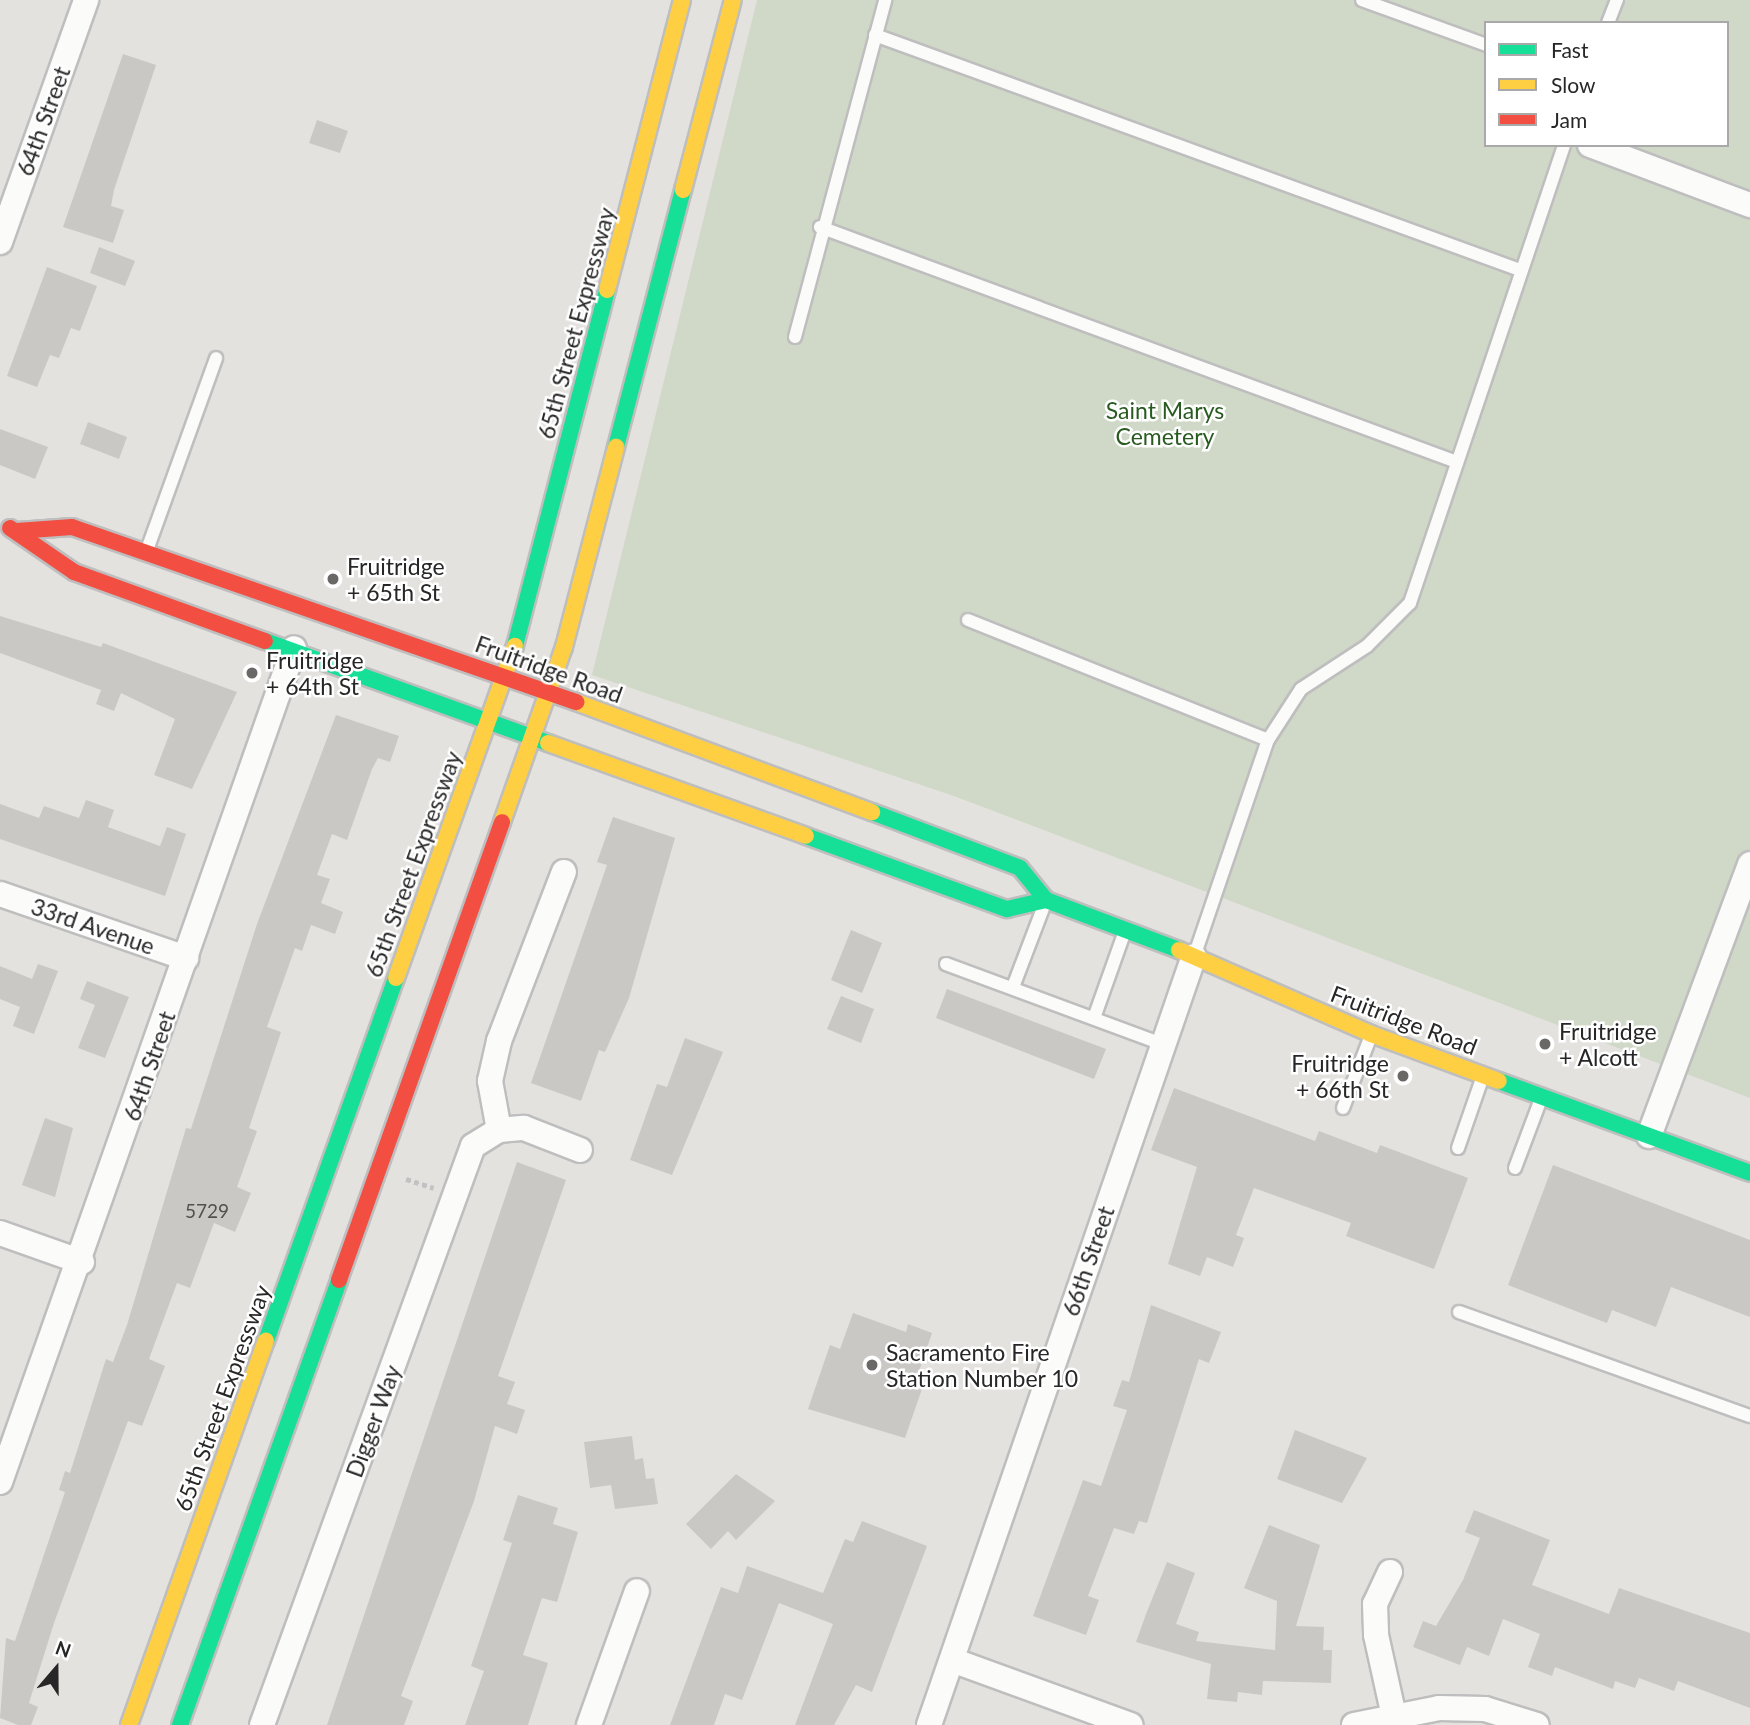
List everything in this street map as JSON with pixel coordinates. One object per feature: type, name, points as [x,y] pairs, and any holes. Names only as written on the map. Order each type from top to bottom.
[{"type":"main road","name":"65th Street Expressway","points":[[129,1725],[504,676],[682,0]]},
{"type":"main road","points":[[180,1725],[548,691],[733,0]]},
{"type":"main road","name":"Fruitridge Road","points":[[0,525],[17,531],[74,572],[534,734],[1007,909],[1046,900]]},
{"type":"main road","name":"Fruitridge Road","points":[[17,531],[72,527],[147,550],[548,691],[1020,868],[1046,900],[1194,956],[1371,1034],[1750,1173]]},
{"type":"street","name":"64th Street","points":[[0,242],[86,0]]},
{"type":"street","points":[[1595,147],[1750,205]]},
{"type":"street","name":"64th Street","points":[[0,1482],[82,1262],[295,648]]},
{"type":"street","points":[[1649,1136],[1750,864]]},
{"type":"street","points":[[564,872],[499,1041],[490,1081],[499,1130],[524,1128],[580,1150]]},
{"type":"street","name":"33rd Avenue","points":[[0,894],[186,958]]},
{"type":"street","name":"66th Street","points":[[929,1725],[1194,956]]},
{"type":"street","name":"Digger Way","points":[[262,1725],[473,1146],[499,1130]]},
{"type":"street","points":[[0,1233],[82,1262]]},
{"type":"street","points":[[1390,1572],[1375,1604],[1375,1625],[1395,1719]]},
{"type":"street","points":[[589,1725],[637,1591]]},
{"type":"street","points":[[952,1660],[1131,1725]]},
{"type":"street","points":[[1354,1725],[1485,1709],[1536,1725]]},
{"type":"lane","points":[[795,337],[820,227],[885,0]]},
{"type":"lane","points":[[1362,0],[1484,44]]},
{"type":"lane","points":[[1609,21],[1617,0]]},
{"type":"lane","points":[[875,35],[1520,270]]},
{"type":"lane","points":[[1194,956],[1268,740],[1301,690],[1367,646],[1410,603],[1563,147]]},
{"type":"lane","points":[[820,227],[1457,462]]},
{"type":"lane","points":[[147,550],[216,358]]},
{"type":"lane","points":[[968,620],[1268,740]]},
{"type":"lane","points":[[1013,988],[1046,900]]},
{"type":"lane","points":[[1094,1018],[1125,931]]},
{"type":"lane","points":[[946,964],[1162,1044]]},
{"type":"lane","points":[[1342,1108],[1371,1034]]},
{"type":"lane","points":[[1458,1148],[1483,1075]]},
{"type":"lane","points":[[1515,1168],[1542,1097]]},
{"type":"lane","points":[[1458,1312],[1750,1416]]},
{"type":"path","points":[[379,1169],[455,1196]]},
{"type":"green space","name":"Saint Marys Cemetery","points":[[757,0],[1750,0],[1750,1098],[954,796],[592,675]]},
{"type":"building","points":[[123,54],[156,65],[114,190],[111,206],[124,210],[113,243],[63,227]]},
{"type":"building","points":[[317,120],[348,131],[340,153],[309,143]]},
{"type":"building","points":[[99,247],[135,261],[125,286],[90,273]]},
{"type":"building","points":[[47,267],[97,286],[80,331],[71,328],[59,358],[50,355],[37,387],[7,376]]},
{"type":"building","points":[[88,422],[127,437],[119,459],[80,444]]},
{"type":"building","points":[[0,429],[48,447],[35,479],[0,465]]},
{"type":"building","points":[[0,616],[101,647],[103,643],[237,692],[192,789],[154,775],[175,719],[121,693],[114,711],[96,704],[101,690],[0,653]]},
{"type":"building","points":[[336,715],[399,736],[390,762],[378,758],[372,769],[347,840],[332,834],[317,875],[330,879],[321,903],[343,912],[335,934],[311,925],[302,951],[295,948],[267,1027],[281,1032],[249,1128],[257,1131],[237,1187],[251,1193],[235,1232],[214,1223],[190,1288],[177,1283],[149,1359],[165,1366],[142,1426],[128,1421],[54,1623],[29,1703],[38,1707],[31,1725],[18,1725],[0,1718],[6,1638],[15,1641],[65,1492],[59,1490],[65,1471],[70,1473],[106,1359],[113,1362],[127,1325],[186,1128],[191,1129],[257,924]]},
{"type":"building","points":[[86,800],[114,810],[108,827],[160,846],[167,827],[186,834],[165,896],[0,839],[0,804],[39,818],[44,806],[79,818]]},
{"type":"building","points":[[613,817],[675,838],[629,998],[605,1052],[599,1050],[581,1101],[531,1083],[607,865],[597,862]]},
{"type":"building","points":[[851,930],[882,943],[862,993],[831,980]]},
{"type":"building","points":[[38,964],[58,971],[34,1034],[13,1026],[20,1007],[0,999],[0,966],[32,979]]},
{"type":"building","points":[[87,981],[129,997],[105,1058],[78,1048],[95,1005],[80,999]]},
{"type":"building","points":[[947,989],[1106,1049],[1094,1079],[936,1018]]},
{"type":"building","points":[[841,996],[874,1009],[861,1043],[827,1029]]},
{"type":"building","points":[[685,1038],[723,1052],[672,1175],[630,1160],[657,1084],[667,1087]]},
{"type":"building","points":[[1174,1088],[1315,1141],[1319,1131],[1377,1153],[1380,1145],[1468,1178],[1434,1269],[1346,1236],[1351,1223],[1254,1188],[1236,1235],[1244,1238],[1233,1267],[1207,1257],[1200,1276],[1168,1264],[1197,1167],[1151,1150]]},
{"type":"building","points":[[45,1118],[73,1128],[55,1197],[22,1185]]},
{"type":"building","points":[[517,1162],[566,1180],[498,1376],[515,1382],[507,1404],[525,1410],[517,1434],[495,1426],[474,1501],[401,1696],[413,1701],[404,1725],[327,1725]]},
{"type":"building","points":[[1553,1165],[1750,1240],[1750,1317],[1671,1287],[1656,1327],[1612,1310],[1607,1323],[1508,1285]]},
{"type":"building","points":[[1151,1305],[1221,1332],[1209,1363],[1199,1359],[1147,1523],[1139,1521],[1134,1534],[1114,1528],[1088,1596],[1099,1600],[1086,1635],[1033,1616],[1083,1480],[1101,1486],[1127,1410],[1113,1406],[1122,1380],[1129,1382]]},
{"type":"building","name":"Sacramento Fire Station Number 10","points":[[853,1313],[906,1332],[908,1324],[932,1333],[916,1380],[924,1383],[905,1438],[808,1409],[830,1345],[840,1349]]},
{"type":"building","points":[[1295,1430],[1367,1458],[1342,1503],[1277,1479]]},
{"type":"building","points":[[632,1436],[635,1460],[643,1458],[646,1479],[654,1478],[658,1504],[615,1509],[611,1485],[590,1488],[584,1442]]},
{"type":"building","points":[[736,1474],[775,1501],[736,1540],[728,1531],[711,1549],[686,1524]]},
{"type":"building","points":[[518,1495],[558,1508],[553,1524],[578,1532],[557,1602],[542,1598],[523,1655],[548,1663],[528,1725],[465,1725],[484,1671],[471,1666],[512,1543],[503,1540]]},
{"type":"building","points":[[1474,1510],[1550,1540],[1532,1585],[1609,1614],[1619,1588],[1750,1633],[1750,1708],[1678,1681],[1674,1691],[1639,1678],[1635,1688],[1615,1681],[1613,1689],[1555,1667],[1552,1676],[1528,1667],[1540,1634],[1503,1619],[1489,1656],[1467,1647],[1460,1665],[1413,1647],[1423,1621],[1436,1626],[1463,1580],[1480,1538],[1465,1532]]},
{"type":"building","points":[[862,1521],[927,1546],[872,1692],[856,1685],[834,1725],[795,1725],[833,1624],[779,1603],[742,1700],[725,1694],[714,1725],[670,1725],[721,1587],[738,1593],[747,1566],[823,1593],[845,1539],[853,1542]]},
{"type":"building","points":[[1269,1525],[1320,1545],[1296,1626],[1324,1627],[1323,1650],[1332,1650],[1331,1683],[1263,1681],[1262,1695],[1238,1692],[1237,1702],[1207,1699],[1211,1664],[1136,1642],[1167,1562],[1195,1573],[1176,1624],[1199,1632],[1196,1641],[1275,1650],[1277,1601],[1244,1588]]},
{"type":"traffic: fast","points":[[616,447],[683,190]]},
{"type":"traffic: fast","points":[[515,646],[607,290]]},
{"type":"traffic: fast","points":[[265,641],[548,743]]},
{"type":"traffic: fast","points":[[872,812],[1020,868],[1046,900],[1179,950]]},
{"type":"traffic: fast","points":[[806,836],[1007,909],[1046,900]]},
{"type":"traffic: fast","points":[[266,1341],[396,978]]},
{"type":"traffic: fast","points":[[1499,1081],[1750,1173]]},
{"type":"traffic: fast","points":[[180,1725],[339,1280]]},
{"type":"traffic: slow","points":[[607,290],[682,0]]},
{"type":"traffic: slow","points":[[683,190],[733,0]]},
{"type":"traffic: slow","points":[[502,822],[564,647],[616,447]]},
{"type":"traffic: slow","points":[[396,978],[515,646]]},
{"type":"traffic: slow","points":[[576,702],[872,812]]},
{"type":"traffic: slow","points":[[548,743],[806,836]]},
{"type":"traffic: slow","points":[[1179,950],[1371,1034],[1499,1081]]},
{"type":"traffic: slow","points":[[129,1725],[266,1341]]},
{"type":"traffic: jam","points":[[17,531],[72,527],[576,702]]},
{"type":"traffic: jam","points":[[10,528],[74,572],[265,641]]},
{"type":"traffic: jam","points":[[339,1280],[502,822]]},
{"type":"place","name":"Fruitridge + 65th St","points":[[333,579]]},
{"type":"place","name":"Fruitridge + 64th St","points":[[252,673]]},
{"type":"place","name":"Fruitridge + Alcott","points":[[1545,1044]]},
{"type":"place","name":"Fruitridge + 66th St","points":[[1403,1076]]},
{"type":"place","name":"Sacramento Fire Station Number 10","points":[[872,1365]]}]
